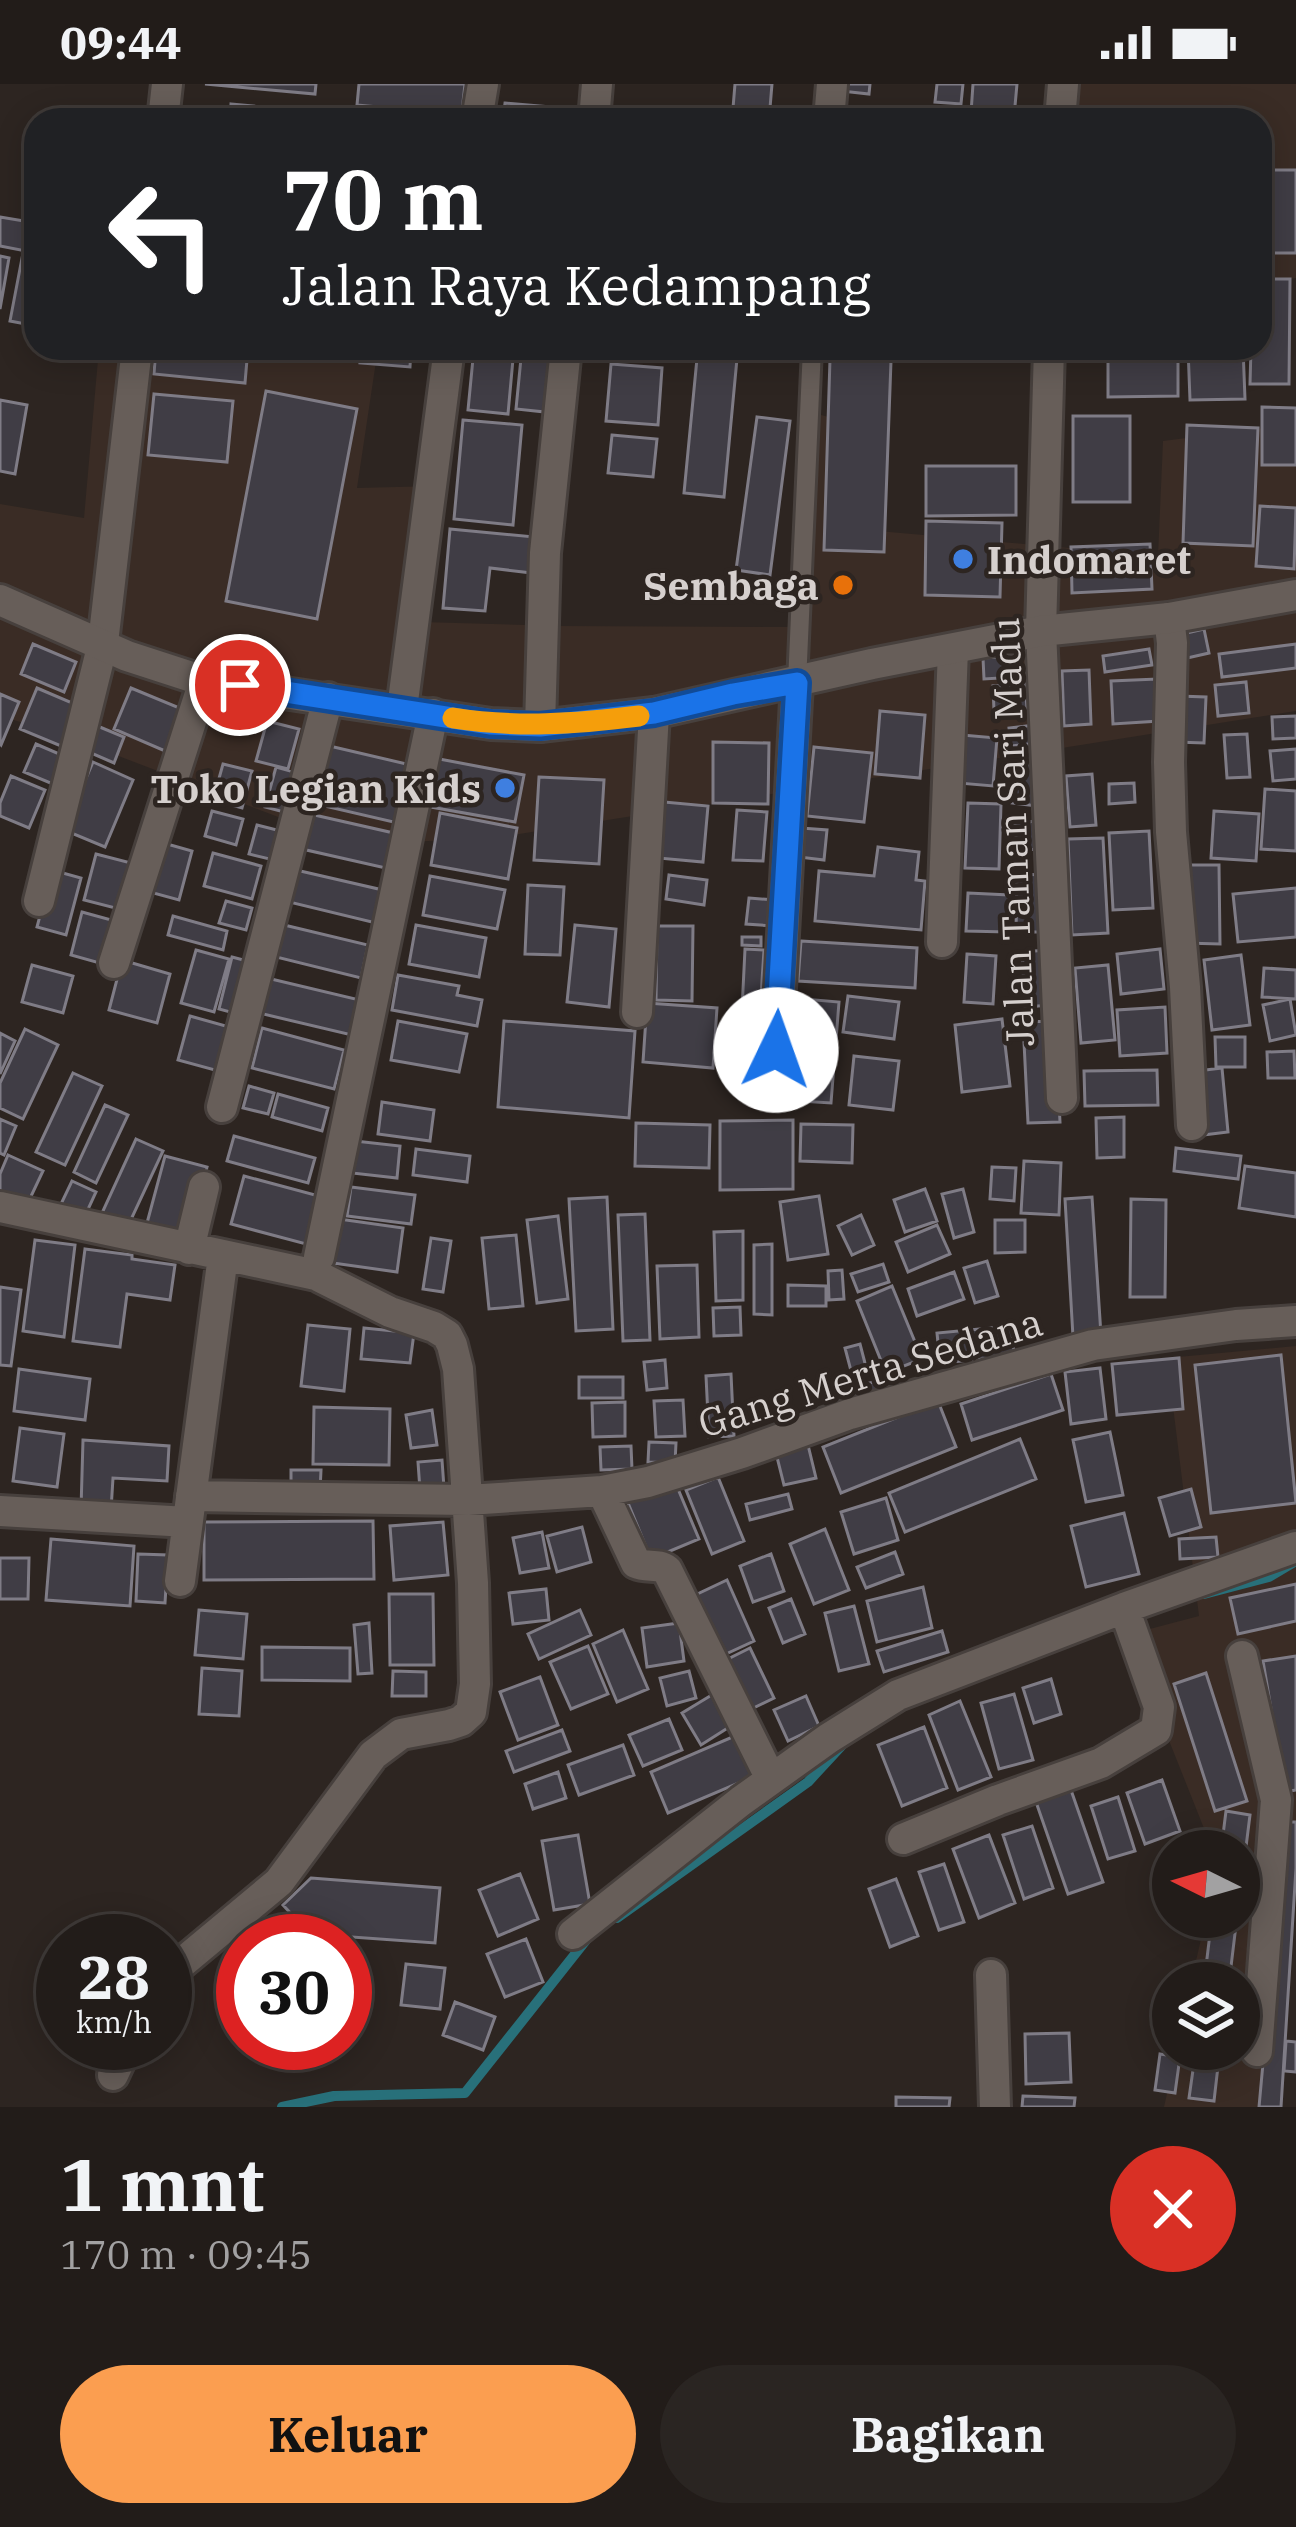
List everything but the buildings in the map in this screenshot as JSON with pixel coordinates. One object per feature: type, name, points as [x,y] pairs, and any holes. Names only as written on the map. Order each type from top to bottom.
[{"type":"street","points":[[39,901],[103,643],[136,360]]},
{"type":"street","points":[[402,709],[447,360]]},
{"type":"street","points":[[540,726],[545,553],[565,360]]},
{"type":"street","name":"Jalan Taman Sari Madu","points":[[1049,360],[1040,631],[1062,1098]]},
{"type":"street","points":[[0,600],[127,656],[205,681],[491,724],[540,726],[654,713],[1040,631],[1169,618],[1296,595]]},
{"type":"street","points":[[1169,618],[1171,832],[1192,1125]]},
{"type":"street","points":[[942,942],[953,649]]},
{"type":"street","points":[[114,963],[205,681]]},
{"type":"street","points":[[773,1096],[797,683]]},
{"type":"street","points":[[222,1107],[328,698]]},
{"type":"street","points":[[637,1012],[654,713]]},
{"type":"street","points":[[319,1257],[434,714]]},
{"type":"street","points":[[188,1249],[204,1187]]},
{"type":"street","points":[[0,1207],[316,1275],[390,1312],[427,1323],[452,1345],[458,1370],[475,1618],[471,1712],[448,1725],[400,1734],[373,1755],[279,1882],[192,1954]]},
{"type":"street","points":[[180,1581],[224,1256]]},
{"type":"street","name":"Gang Merta Sedana","points":[[0,1511],[468,1500],[602,1491],[648,1483],[850,1414],[1093,1345],[1296,1321]]},
{"type":"street","points":[[602,1491],[636,1563],[667,1570],[771,1779]]},
{"type":"street","points":[[573,1934],[771,1779],[898,1695],[1296,1547]]},
{"type":"street","points":[[903,1839],[1101,1762],[1156,1730],[1159,1707],[1124,1608]]},
{"type":"street","points":[[1242,1656],[1286,1799],[1260,2025]]},
{"type":"street","points":[[991,1975],[995,2107]]},
{"type":"street","points":[[112,2074],[114,2070]]},
{"type":"lane","points":[[797,683],[811,360]]},
{"type":"shaded area","points":[[1067,84],[1296,84],[1296,278],[1272,282],[1272,108],[1066,108]]},
{"type":"shaded area","points":[[98,360],[376,360],[357,488],[437,486],[422,622],[790,627],[798,409],[856,424],[845,528],[1158,556],[1163,441],[1296,424],[1296,711],[494,838],[385,843],[286,820],[61,734],[0,716],[0,504],[84,518]]},
{"type":"shaded area","points":[[1296,1346],[1296,1871],[1274,1872],[1266,2107],[1164,2107],[1172,2070],[1260,2070],[1260,1962],[1196,1962],[1201,1938],[1260,1938],[1260,1830],[1205,1830],[1127,1635],[1199,1616],[1167,1358]]},
{"type":"waterway","points":[[1204,1594],[1269,1577],[1296,1561]]},
{"type":"waterway","points":[[617,1918],[808,1782],[844,1743]]},
{"type":"waterway","points":[[282,2107],[334,2096],[465,2093],[587,1939]]},
{"type":"slow traffic","points":[[453,718],[540,726],[639,716]]},
{"type":"place","name":"Indomaret","points":[[963,559]]},
{"type":"place","name":"Sembaga","points":[[843,585]]},
{"type":"place","name":"Toko Legian Kids","points":[[505,788]]},
{"type":"route","points":[[240,685],[491,724],[540,726],[654,713],[797,683],[776,1050]]}]
